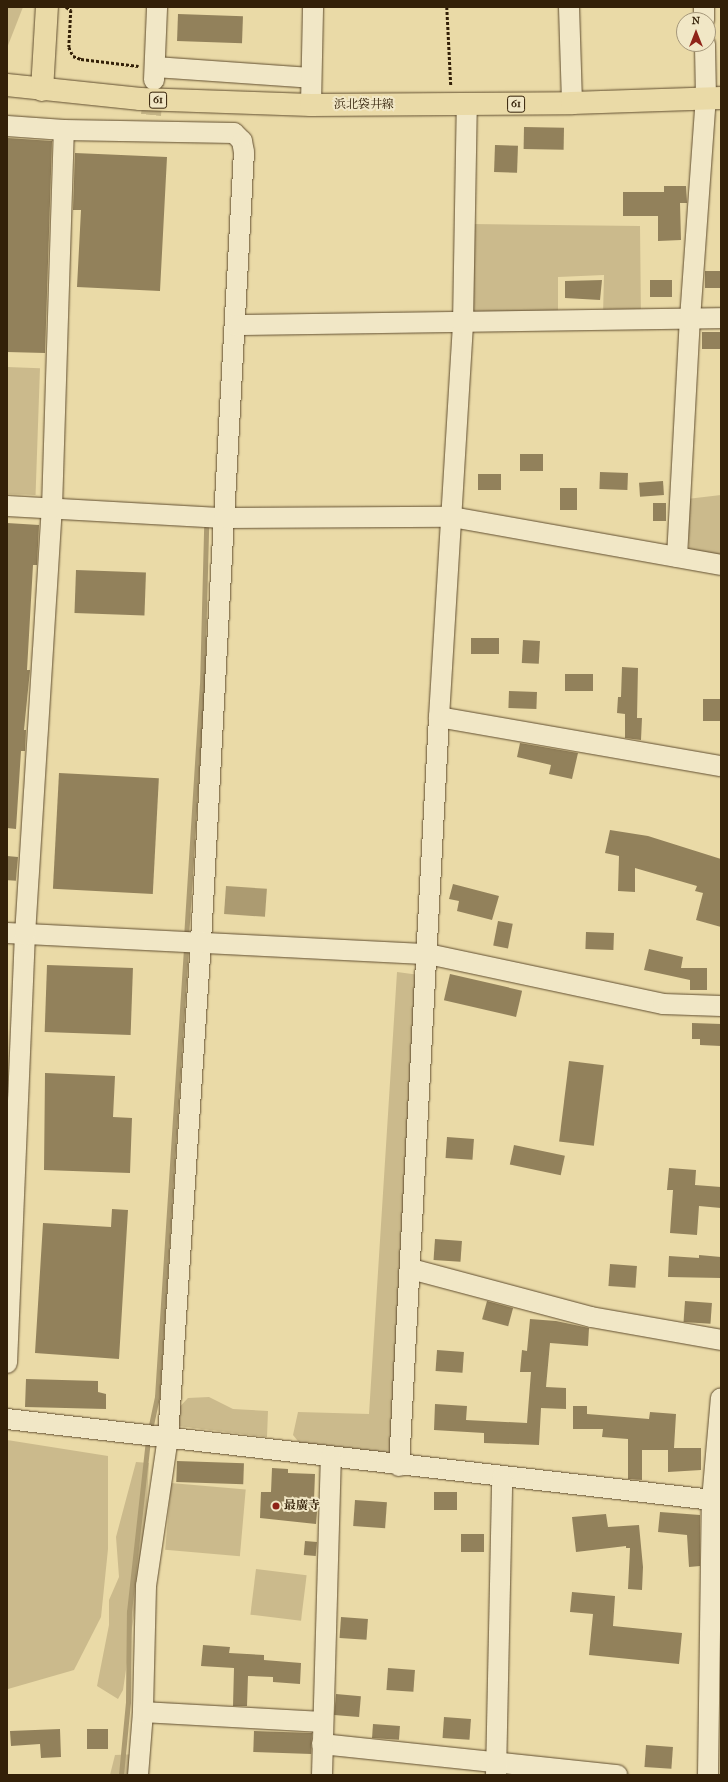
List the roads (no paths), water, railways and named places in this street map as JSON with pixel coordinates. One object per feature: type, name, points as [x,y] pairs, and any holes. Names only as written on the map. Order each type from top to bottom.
[{"type":"main road","points":[[42,90],[47,7]]},
{"type":"main road","name":"浜北袋井線","points":[[7,85],[42,90],[140,99],[311,105],[572,103],[713,98]]},
{"type":"street","points":[[157,7],[155,74],[311,78]]},
{"type":"street","points":[[311,105],[313,7]]},
{"type":"street","points":[[569,7],[572,103]]},
{"type":"street","points":[[677,557],[690,319],[713,98],[706,52]]},
{"type":"street","points":[[400,1466],[428,954],[439,717],[463,324],[459,104]]},
{"type":"street","points":[[7,126],[64,130],[151,123],[234,133],[242,141],[244,152],[235,325],[221,518],[198,941],[164,1436],[146,1586],[143,1712],[138,1775]]},
{"type":"street","points":[[7,1363],[16,934],[52,508],[64,130]]},
{"type":"street","points":[[235,325],[463,324],[721,318]]},
{"type":"street","points":[[7,506],[221,518],[452,517],[721,566]]},
{"type":"street","points":[[439,717],[721,766]]},
{"type":"street","points":[[16,934],[170,939],[428,954],[663,1004],[721,1006]]},
{"type":"street","points":[[411,1269],[591,1317],[721,1340]]},
{"type":"street","points":[[708,1775],[721,1398]]},
{"type":"street","points":[[7,1419],[164,1436],[502,1478],[717,1501]]},
{"type":"street","points":[[322,1775],[322,1722],[331,1457]]},
{"type":"street","points":[[497,1769],[502,1478]]},
{"type":"street","points":[[143,1712],[322,1722]]},
{"type":"street","points":[[322,1744],[497,1769],[617,1775]]},
{"type":"waterway","points":[[186,938],[202,686],[206,528]]},
{"type":"waterway","points":[[150,1430],[157,1397],[186,948]]},
{"type":"waterway","points":[[121,1775],[128,1702],[129,1612],[148,1440]]},
{"type":"tunnel","points":[[151,115],[154,84]]},
{"type":"place","name":"最廣寺","points":[[276,1506]]}]
